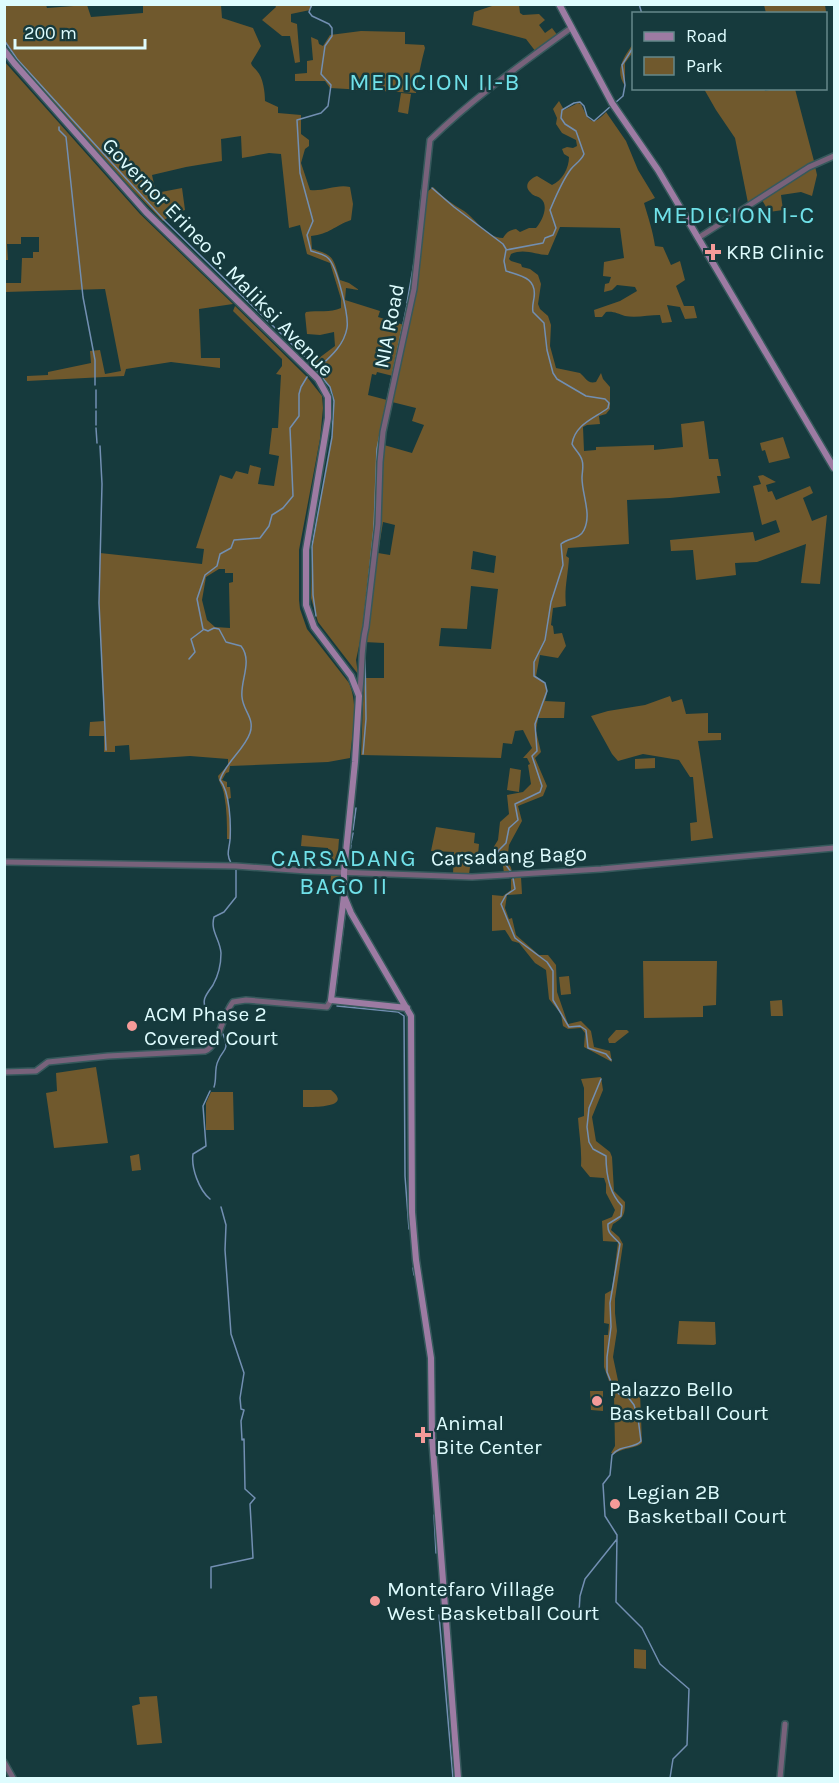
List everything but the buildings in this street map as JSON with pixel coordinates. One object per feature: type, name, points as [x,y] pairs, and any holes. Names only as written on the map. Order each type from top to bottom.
[{"type":"main road","points":[[559,4],[613,104],[644,147],[834,468]]},
{"type":"main road","name":"Governor Erineo S. Maliksi Avenue","points":[[4,50],[146,212],[308,369],[326,391],[329,403],[327,428],[306,550],[306,605],[314,627],[351,676],[359,696],[344,896],[331,1000]]},
{"type":"main road","name":"Governor Erineo S. Maliksi Avenue","points":[[344,896],[351,913],[411,1016],[412,1212],[416,1260],[431,1358],[432,1436],[458,1779]]},
{"type":"main road","points":[[342,914],[346,911],[351,913]]},
{"type":"main road","points":[[331,1000],[407,1008]]},
{"type":"street","name":"NIA Road","points":[[359,696],[362,677],[362,646],[378,524],[381,450],[414,289],[430,140],[571,28]]},
{"type":"street","points":[[698,238],[809,167],[834,156]]},
{"type":"street","name":"Carsadang Bago","points":[[4,862],[236,866],[434,877],[504,877],[834,848]]},
{"type":"street","points":[[4,1072],[36,1071],[48,1062],[205,1051],[214,1044],[224,1015],[233,1002],[253,1000],[327,1007],[331,1000]]},
{"type":"street","points":[[780,1779],[785,1724]]},
{"type":"street","points":[[4,1762],[13,1779]]},
{"type":"green space","points":[[4,5],[46,5],[47,8],[87,5],[91,17],[143,13],[143,5],[221,5],[222,18],[253,28],[261,46],[251,63],[261,77],[265,101],[278,107],[278,113],[301,115],[301,134],[309,140],[309,146],[305,149],[301,163],[310,190],[350,187],[353,204],[351,220],[323,234],[311,236],[312,249],[329,256],[340,280],[359,290],[346,288],[345,300],[380,311],[378,317],[404,325],[393,376],[377,372],[376,375],[372,374],[368,395],[387,400],[372,560],[364,623],[356,660],[358,674],[318,622],[311,598],[312,546],[332,437],[334,409],[330,387],[311,364],[335,346],[334,332],[320,335],[307,334],[305,314],[306,312],[341,308],[341,299],[330,263],[307,254],[300,225],[289,228],[281,154],[269,153],[242,158],[241,136],[221,139],[222,161],[152,175],[156,193],[182,188],[185,210],[174,213],[163,221],[19,63],[5,42]]},
{"type":"green space","points":[[275,5],[313,5],[310,10],[291,14],[291,22],[297,24],[300,62],[295,63],[290,36],[282,36],[262,20],[276,7]]},
{"type":"green space","points":[[495,5],[519,5],[520,13],[523,15],[539,14],[545,20],[539,25],[545,33],[552,28],[558,36],[536,52],[526,39],[472,25],[474,12]]},
{"type":"green space","points":[[764,5],[825,5],[826,12],[766,12]]},
{"type":"green space","points":[[361,31],[405,32],[405,44],[424,45],[416,93],[330,88],[325,81],[295,81],[295,74],[307,73],[307,61],[313,60],[311,37],[323,46],[330,35]]},
{"type":"green space","points":[[632,46],[632,53],[625,63],[625,86],[620,75],[624,59]]},
{"type":"green space","points":[[4,61],[140,214],[233,304],[199,309],[201,358],[220,358],[220,368],[171,362],[126,369],[124,376],[27,381],[27,376],[48,375],[48,372],[91,363],[90,351],[100,350],[105,374],[121,371],[105,289],[5,292],[5,272],[6,283],[21,283],[22,258],[33,258],[33,252],[39,252],[39,237],[21,237],[21,244],[7,244],[8,260],[5,260]]},
{"type":"green space","points":[[705,90],[795,90],[814,161],[748,203],[735,138]]},
{"type":"green space","points":[[401,93],[411,94],[408,114],[398,112]]},
{"type":"green space","points":[[559,101],[564,110],[578,103],[581,104],[588,118],[593,121],[606,112],[626,141],[638,170],[655,198],[644,203],[655,246],[663,247],[671,265],[680,261],[685,280],[676,286],[684,306],[694,306],[697,318],[685,319],[680,307],[667,305],[672,322],[662,323],[660,315],[629,317],[614,312],[606,312],[602,317],[595,317],[594,310],[620,301],[637,291],[635,287],[617,285],[612,290],[604,292],[605,284],[609,283],[611,277],[603,276],[604,262],[624,258],[620,228],[560,227],[548,255],[525,252],[511,254],[509,259],[511,261],[521,264],[522,267],[538,275],[541,284],[538,304],[548,316],[551,325],[550,346],[556,368],[580,373],[591,382],[596,382],[601,373],[610,387],[610,409],[606,414],[599,416],[600,424],[583,427],[584,451],[596,450],[596,447],[654,445],[654,450],[683,447],[681,424],[704,421],[709,459],[718,459],[721,476],[717,476],[720,493],[627,500],[629,544],[568,548],[566,606],[553,608],[551,625],[554,634],[562,633],[566,646],[558,658],[540,655],[536,676],[543,681],[546,687],[545,701],[565,702],[564,718],[538,718],[536,731],[541,752],[535,758],[547,786],[543,796],[518,806],[522,821],[509,845],[508,853],[498,853],[512,872],[504,873],[500,861],[487,858],[498,840],[500,822],[509,814],[507,795],[523,792],[531,784],[528,765],[530,764],[527,758],[523,758],[532,748],[523,730],[515,731],[512,744],[503,743],[501,758],[361,755],[364,678],[384,678],[384,643],[364,642],[381,519],[384,445],[412,453],[424,425],[412,421],[416,408],[392,402],[417,280],[427,192],[433,187],[491,235],[497,237],[503,238],[514,229],[520,232],[536,228],[545,209],[543,201],[527,188],[528,183],[537,176],[552,185],[556,183],[564,174],[569,161],[569,157],[562,149],[577,146],[576,140],[562,133],[556,124],[557,118],[553,109]],"holes":[[[383,522],[395,525],[390,555],[378,553]],[[473,551],[496,556],[494,573],[471,569]],[[471,586],[498,589],[491,649],[439,646],[441,628],[467,629]]]},
{"type":"green space","points":[[815,166],[817,175],[812,196],[801,192],[781,195],[783,210],[769,212],[762,200]]},
{"type":"green space","points":[[235,306],[307,377],[322,396],[320,439],[299,550],[299,600],[307,629],[349,683],[354,711],[350,758],[328,762],[230,766],[229,772],[222,780],[227,782],[227,787],[230,787],[231,798],[228,799],[231,839],[227,839],[225,800],[218,776],[228,765],[228,759],[190,756],[130,760],[129,745],[115,746],[115,752],[104,752],[104,736],[89,736],[90,722],[104,721],[99,603],[100,553],[202,564],[204,549],[196,548],[220,475],[232,479],[236,471],[248,474],[250,465],[261,468],[258,484],[274,486],[279,456],[269,454],[272,428],[278,428],[281,375],[276,374],[282,366],[282,359],[233,311]],"holes":[[[219,569],[225,569],[225,573],[233,573],[233,582],[229,583],[230,628],[215,627],[207,620],[202,600],[206,577]]]},
{"type":"green space","points":[[783,437],[790,458],[769,463],[760,443]]},
{"type":"green space","points":[[763,475],[776,482],[766,485],[768,492],[772,491],[776,500],[810,486],[813,493],[803,498],[812,521],[827,515],[820,584],[801,583],[806,544],[757,562],[735,563],[736,575],[696,580],[693,550],[671,551],[670,540],[753,532],[755,541],[780,532],[776,520],[762,525],[753,486],[761,484],[758,476]]},
{"type":"green space","points":[[670,696],[672,702],[682,699],[686,714],[708,713],[708,733],[721,733],[721,740],[698,741],[713,838],[691,841],[690,823],[697,822],[693,777],[690,777],[679,760],[643,754],[618,761],[591,716],[645,705]]},
{"type":"green space","points":[[655,758],[655,768],[635,769],[635,759]]},
{"type":"green space","points":[[510,768],[521,770],[519,792],[507,790]]},
{"type":"green space","points":[[436,827],[475,833],[474,843],[479,844],[478,855],[472,854],[469,874],[453,874],[454,852],[431,851]]},
{"type":"green space","points":[[302,835],[339,839],[338,852],[344,853],[343,861],[329,860],[328,848],[301,846]]},
{"type":"green space","points":[[331,874],[342,875],[341,893],[330,892]]},
{"type":"green space","points":[[521,877],[522,894],[507,895],[505,908],[509,919],[512,918],[516,935],[539,955],[548,955],[556,965],[557,992],[568,1024],[581,1021],[591,1031],[594,1047],[610,1051],[612,1062],[584,1047],[585,1033],[581,1028],[568,1029],[563,1026],[561,1014],[549,999],[546,970],[535,963],[519,943],[512,941],[505,930],[492,931],[492,895],[503,896],[511,890],[511,879]]},
{"type":"green space","points":[[643,961],[717,961],[716,1005],[703,1006],[703,1017],[644,1018]]},
{"type":"green space","points":[[569,976],[571,994],[561,995],[559,977]]},
{"type":"green space","points":[[782,1000],[783,1016],[771,1016],[770,1001]]},
{"type":"green space","points":[[616,1030],[629,1032],[615,1043],[609,1043],[608,1039]]},
{"type":"green space","points":[[96,1067],[108,1143],[54,1148],[46,1093],[57,1091],[56,1073]]},
{"type":"green space","points":[[601,1077],[603,1090],[592,1117],[596,1141],[610,1152],[614,1191],[625,1202],[623,1215],[613,1224],[611,1230],[623,1244],[615,1299],[617,1331],[613,1357],[620,1390],[625,1393],[640,1392],[642,1443],[614,1454],[611,1453],[615,1446],[614,1395],[604,1367],[604,1335],[608,1335],[609,1324],[604,1323],[605,1294],[612,1290],[618,1242],[603,1241],[602,1221],[612,1217],[615,1210],[606,1193],[604,1178],[590,1177],[581,1166],[578,1118],[584,1116],[584,1088],[581,1079]]},
{"type":"green space","points":[[303,1090],[331,1090],[338,1100],[329,1105],[303,1107]]},
{"type":"green space","points":[[211,1092],[233,1092],[234,1130],[206,1130],[206,1103]]},
{"type":"green space","points":[[139,1154],[141,1170],[132,1171],[130,1156]]},
{"type":"green space","points":[[679,1321],[715,1322],[716,1344],[677,1344]]},
{"type":"green space","name":"Palazzo Bello Basketball Court","points":[[590,1391],[603,1391],[603,1411],[591,1410]]},
{"type":"green space","points":[[634,1649],[646,1650],[646,1669],[634,1668]]},
{"type":"green space","points":[[157,1696],[162,1743],[137,1745],[132,1706],[140,1704],[139,1697]]},
{"type":"waterway","points":[[312,4],[309,12],[312,16],[329,24],[332,28],[332,36],[325,46],[321,74],[331,85],[328,106],[321,113],[297,120],[300,173],[313,221],[307,235],[311,251],[324,255],[331,263],[342,292],[347,322],[347,328],[339,346],[317,369]]},
{"type":"waterway","points":[[639,4],[641,12]]},
{"type":"waterway","points":[[4,40],[17,59],[164,220],[306,358],[330,387],[334,401],[332,437],[312,546],[316,616]]},
{"type":"waterway","points":[[615,103],[623,96],[625,85],[622,65],[632,49]]},
{"type":"waterway","points":[[511,872],[498,857],[498,851],[506,843],[509,828],[518,820],[515,804],[540,792],[542,786],[532,756],[537,751],[535,724],[547,691],[545,683],[534,676],[534,662],[545,640],[551,602],[563,565],[561,544],[580,535],[587,518],[582,484],[583,462],[572,444],[581,426],[608,408],[609,403],[605,399],[586,396],[557,379],[553,373],[547,350],[544,323],[533,312],[533,286],[527,279],[506,271],[504,261],[506,250],[543,243],[545,238],[553,235],[556,228],[550,210],[565,178],[584,154],[576,131],[565,124],[561,118],[562,110],[580,102],[587,116],[594,121],[611,106]]},
{"type":"waterway","points":[[59,127],[66,137],[83,297],[95,360],[95,385]]},
{"type":"waterway","points":[[416,247],[422,186]]},
{"type":"waterway","points":[[432,188],[503,244],[506,249]]},
{"type":"waterway","points":[[407,303],[416,251]]},
{"type":"waterway","points":[[363,630],[374,528],[377,449],[407,305]]},
{"type":"waterway","points":[[231,863],[228,854],[229,808],[226,792],[220,780],[250,733],[251,723],[242,697],[246,658],[241,646],[226,642],[219,629],[214,628],[208,631],[203,629],[197,599],[205,575],[217,566],[220,554],[231,548],[234,540],[260,538],[269,526],[272,515],[283,508],[293,496],[290,428],[299,416],[299,394],[307,377]]},
{"type":"waterway","points":[[96,390],[96,408]]},
{"type":"waterway","points":[[96,411],[96,425]]},
{"type":"waterway","points":[[96,428],[97,443]]},
{"type":"waterway","points":[[100,446],[102,484],[99,603],[106,750]]},
{"type":"waterway","points":[[189,659],[195,652],[191,639],[203,630]]},
{"type":"waterway","points":[[363,754],[366,719],[365,652]]},
{"type":"waterway","points":[[353,830],[356,808]]},
{"type":"waterway","points":[[351,843],[353,833]]},
{"type":"waterway","points":[[348,869],[351,845]]},
{"type":"waterway","points":[[220,1022],[206,1010],[204,1000],[219,970],[221,953],[213,927],[214,917],[224,912],[236,897],[236,869]]},
{"type":"waterway","points":[[513,878],[515,889],[506,895],[501,904],[515,938],[547,962],[553,971],[553,1000],[569,1027],[580,1026],[586,1030],[588,1048],[606,1054],[611,1060]]},
{"type":"waterway","points":[[335,995],[345,915]]},
{"type":"waterway","points":[[337,1006],[398,1012],[404,1016],[405,1176],[409,1229]]},
{"type":"waterway","points":[[214,1087],[217,1064],[226,1047],[223,1034]]},
{"type":"waterway","points":[[601,1079],[589,1108],[587,1127],[589,1142],[593,1149],[606,1156],[609,1183],[622,1206],[621,1216],[608,1224],[610,1233],[620,1244],[610,1303],[611,1327],[607,1372],[613,1387],[619,1394],[628,1397],[634,1405],[641,1441],[619,1449],[612,1455],[610,1475],[603,1484],[605,1516],[617,1535],[616,1602],[642,1628],[660,1664],[689,1689],[687,1745],[673,1759],[670,1778]]},
{"type":"waterway","points":[[210,1091],[203,1106],[206,1146],[193,1154],[199,1184],[210,1199]]},
{"type":"waterway","points":[[211,1588],[211,1567],[253,1558],[250,1504],[255,1498],[245,1489],[244,1439],[242,1440],[241,1421],[244,1410],[241,1409],[240,1398],[244,1373],[231,1334],[225,1250],[226,1225],[221,1207]]},
{"type":"waterway","points":[[413,1268],[414,1275]]},
{"type":"waterway","points":[[434,1515],[436,1553]]},
{"type":"waterway","points":[[579,1612],[580,1596],[585,1579],[617,1539]]},
{"type":"waterway","points":[[439,1615],[453,1778]]},
{"type":"place","name":"KRB Clinic","points":[[713,252]]},
{"type":"place","name":"ACM Phase 2 Covered Court","points":[[132,1026]]},
{"type":"place","name":"Palazzo Bello Basketball Court","points":[[597,1401]]},
{"type":"place","name":"Animal Bite Center","points":[[423,1435]]},
{"type":"place","name":"Legian 2B Basketball Court","points":[[615,1504]]},
{"type":"place","name":"Montefaro Village West Basketball Court","points":[[375,1601]]},
{"type":"district","name":"MEDICION II-B","points":[[435,82]]},
{"type":"district","name":"MEDICION I-C","points":[[734,215]]},
{"type":"district","name":"CARSADANG BAGO II","points":[[344,872]]}]
